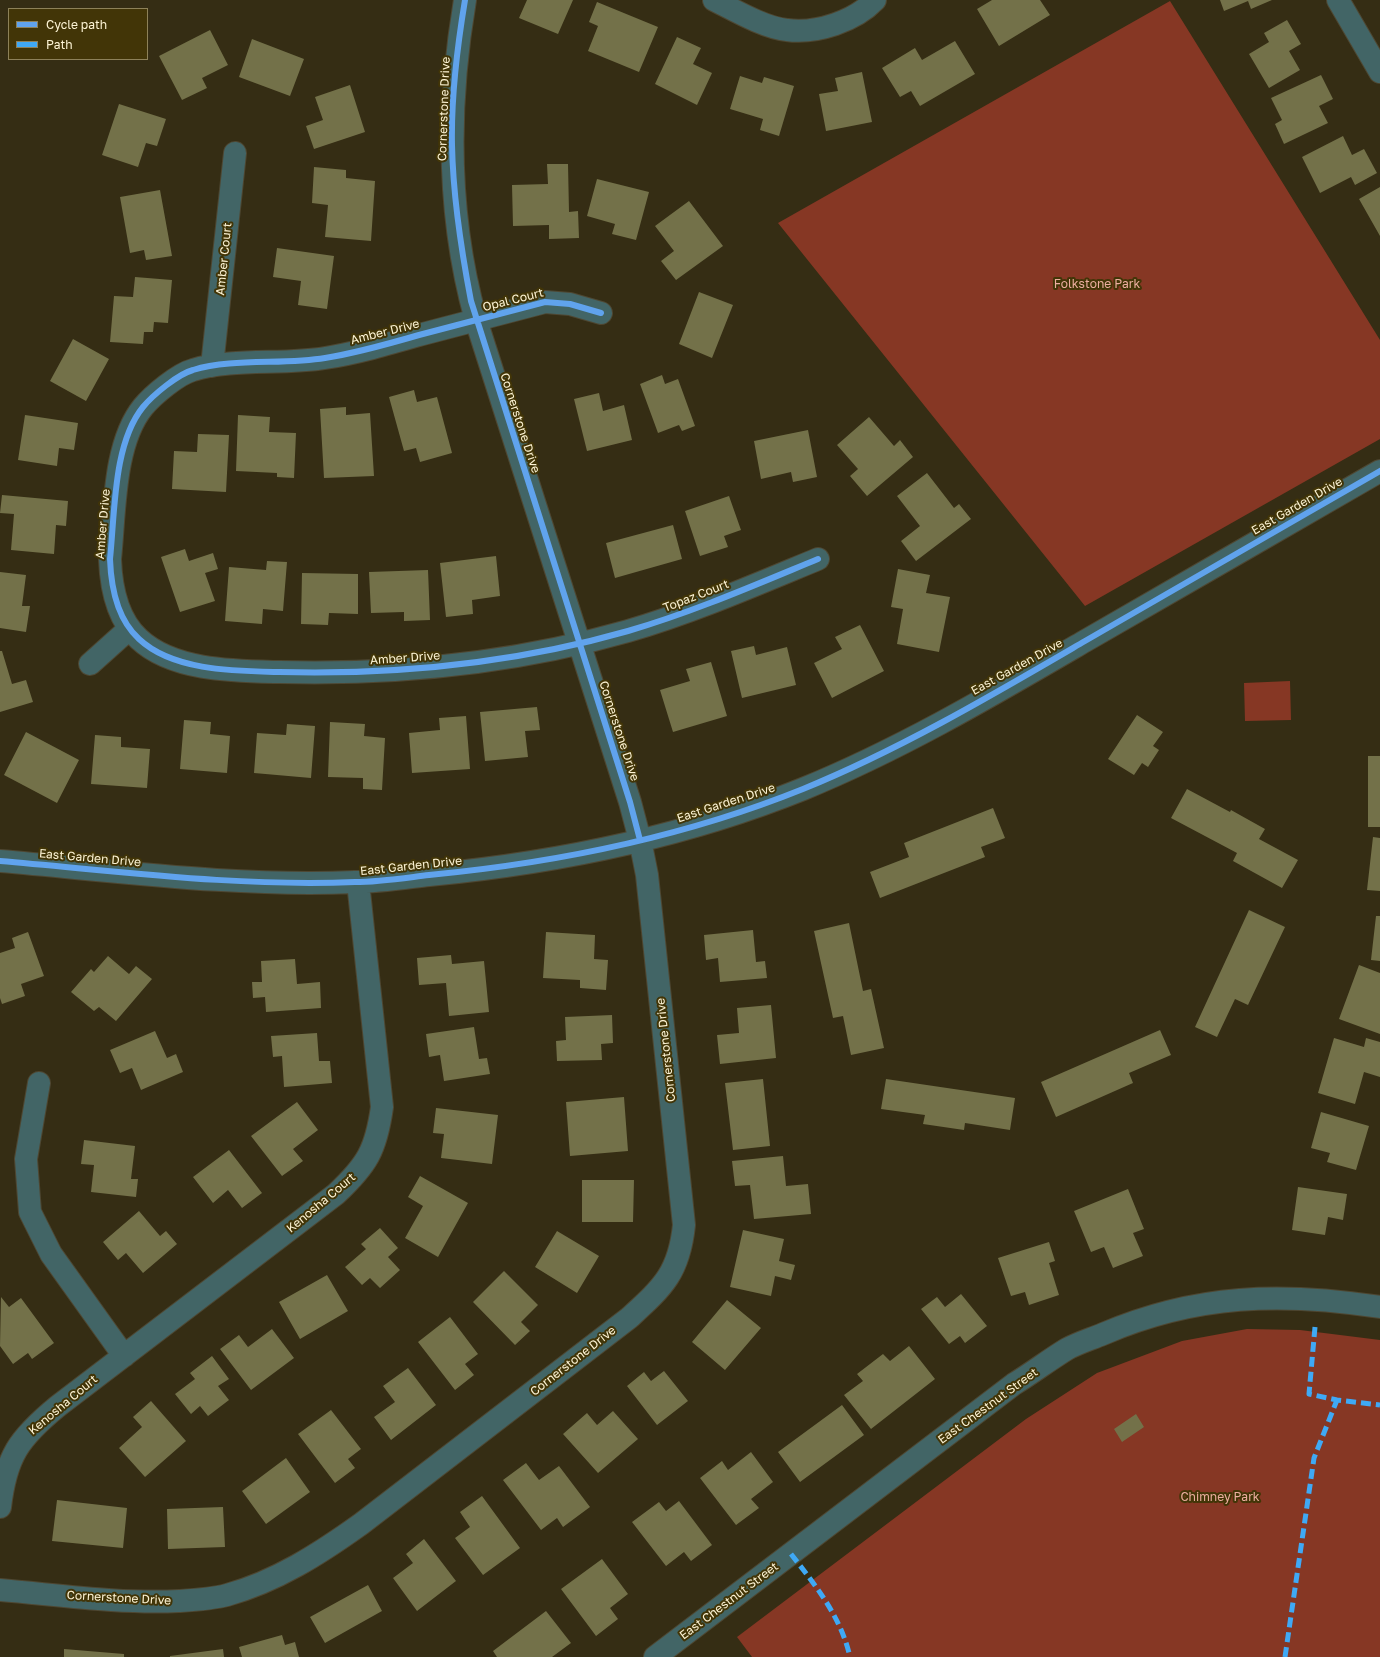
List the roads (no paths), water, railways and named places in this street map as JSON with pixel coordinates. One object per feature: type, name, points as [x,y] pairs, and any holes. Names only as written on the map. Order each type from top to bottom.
[{"type":"street","name":"Cornerstone Drive","points":[[0,1590],[133,1601],[203,1600],[251,1588],[287,1572],[321,1553],[361,1524],[628,1318],[658,1292],[670,1276],[682,1248],[684,1225],[647,875],[640,840],[476,320],[462,253],[455,202],[452,145],[453,96],[458,43],[465,0]]},
{"type":"street","points":[[714,0],[771,26],[787,30],[808,30],[836,24],[866,9],[875,0]]},
{"type":"street","points":[[1340,1],[1380,72]]},
{"type":"street","name":"Amber Court","points":[[212,366],[235,153]]},
{"type":"street","name":"Opal Court","points":[[476,320],[545,302],[570,304],[601,313]]},
{"type":"street","name":"Amber Drive","points":[[476,320],[326,358],[307,361],[212,366],[192,370],[164,387],[143,407],[127,434],[120,460],[110,559],[115,600],[129,629],[139,640],[156,651],[185,663],[207,668],[241,671],[324,673],[456,665],[579,644]]},
{"type":"street","name":"East Garden Drive","points":[[0,862],[281,883],[358,882],[461,872],[524,863],[640,840],[690,827],[800,790],[856,766],[1048,663],[1380,471]]},
{"type":"street","name":"Topaz Court","points":[[579,644],[671,618],[818,560]]},
{"type":"street","points":[[90,664],[129,629]]},
{"type":"street","name":"Kenosha Court","points":[[0,1507],[2,1486],[7,1466],[20,1443],[35,1425],[52,1410],[336,1194],[356,1175],[370,1155],[379,1133],[382,1107],[358,882]]},
{"type":"street","points":[[39,1084],[26,1159],[30,1212],[51,1254],[124,1356]]},
{"type":"street","name":"East Chestnut Street","points":[[655,1657],[1014,1384],[1068,1349],[1127,1323],[1187,1307],[1222,1300],[1256,1298],[1379,1304]]},
{"type":"park label","name":"Folkstone Park","points":[[1097,284]]},
{"type":"park label","name":"Chimney Park","points":[[1220,1497]]}]
